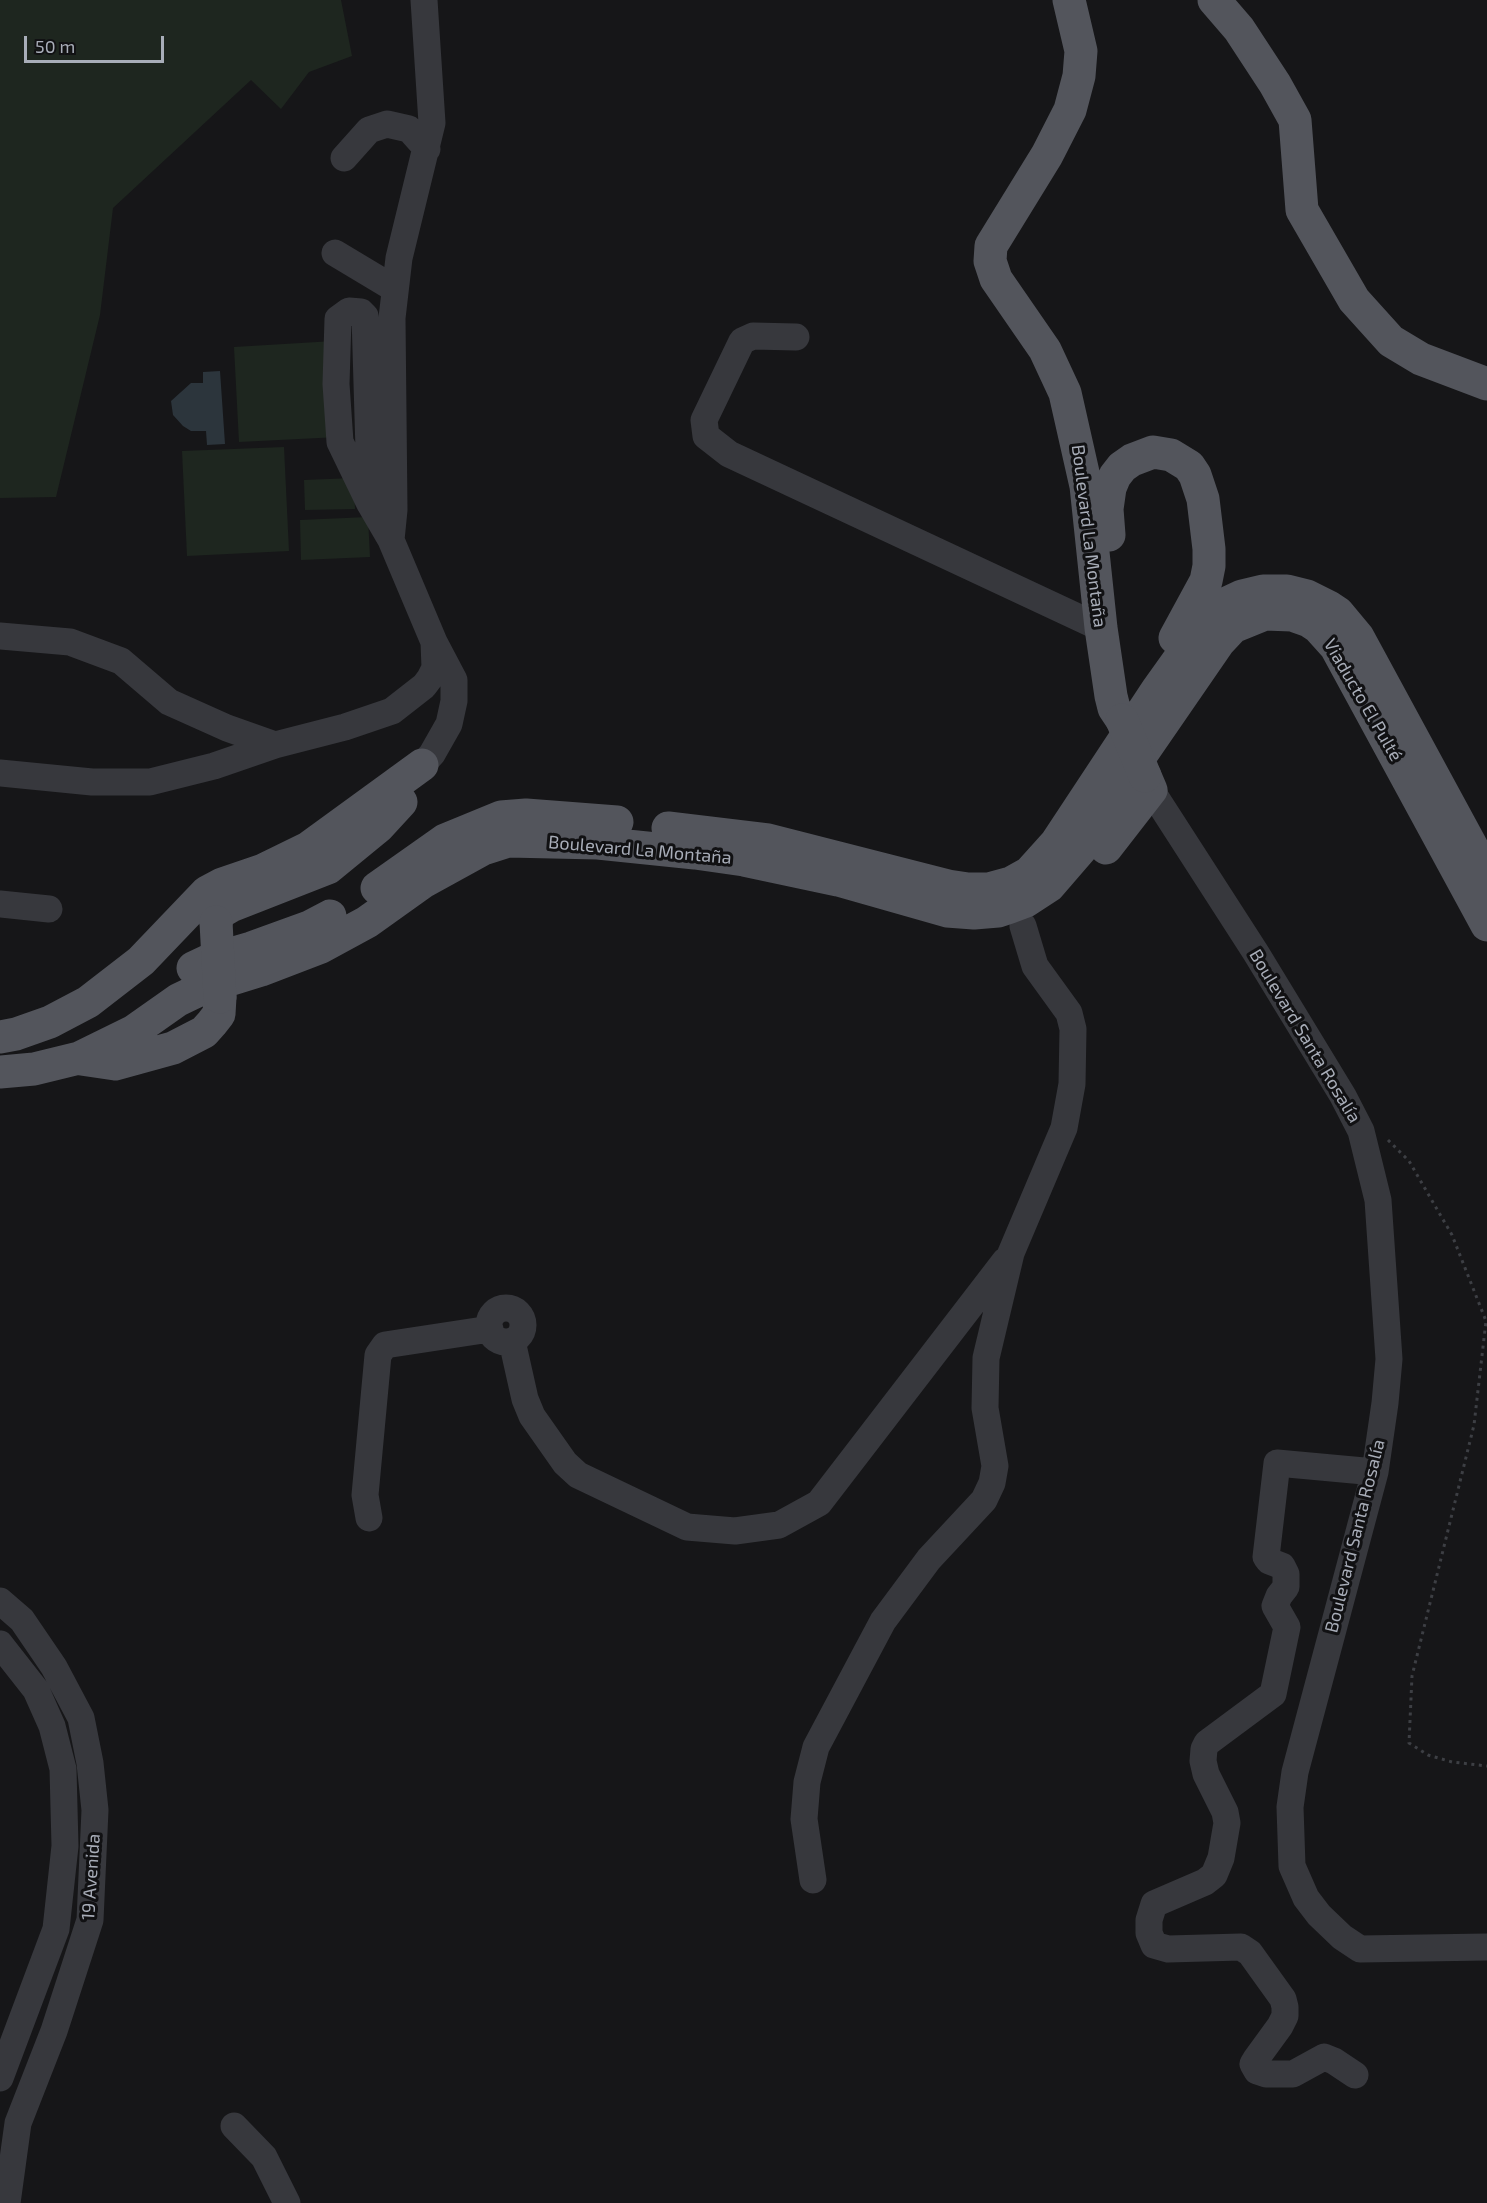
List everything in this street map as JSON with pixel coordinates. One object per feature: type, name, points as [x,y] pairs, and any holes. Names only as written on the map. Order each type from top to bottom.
[{"type":"main road","name":"Boulevard La Montaña","points":[[1069,0],[1081,51],[1080,76],[1070,110],[1047,155],[991,246],[990,261],[996,279],[1045,350],[1065,393],[1086,486],[1101,628],[1118,714]]},
{"type":"main road","points":[[1214,0],[1245,39],[1275,84],[1295,120],[1302,210],[1354,300],[1391,341],[1421,359],[1487,384]]},
{"type":"main road","points":[[674,828],[696,816],[781,822],[836,834],[958,868],[996,866],[1009,861],[1022,851],[1118,714],[1122,697],[1107,509],[1114,476],[1132,460],[1154,452],[1179,458],[1189,466],[1203,499],[1209,549],[1206,581],[1158,669],[1157,690]]},
{"type":"main road","name":"Viaducto El Pulté","points":[[1132,777],[1157,690],[1207,620],[1227,603],[1242,596],[1287,591],[1320,602],[1338,613],[1358,637],[1487,875]]},
{"type":"main road","name":"Viaducto El Pulté","points":[[1132,777],[1205,660],[1233,627],[1254,618],[1275,614],[1292,615],[1309,621],[1318,627],[1336,647],[1487,924]]},
{"type":"main road","points":[[695,853],[723,872],[920,926],[967,935],[997,933],[1023,926],[1062,900],[1075,888],[1132,777],[1118,714]]},
{"type":"main road","points":[[79,1058],[116,1064],[173,1048],[198,1035],[219,1014],[216,922],[219,914],[231,906],[328,868],[378,827],[408,795],[422,765]]},
{"type":"main road","points":[[0,1036],[16,1034],[50,1022],[88,1002],[141,961],[207,892],[308,848],[422,765]]},
{"type":"main road","name":"Boulevard La Montaña","points":[[0,1056],[37,1049],[80,1035],[202,963],[309,927],[364,897],[445,840],[501,817],[526,815],[674,828],[768,840],[948,886],[968,890],[989,889],[1011,883],[1029,873],[1132,777]]},
{"type":"main road","name":"Boulevard La Montaña","points":[[0,1072],[34,1069],[79,1058],[134,1031],[178,1000],[203,988],[261,970],[321,947],[367,922],[423,882],[483,849],[508,842],[598,843],[695,853],[744,860],[838,880],[962,914],[998,911],[1026,901],[1049,886],[1087,842],[1132,777]]},
{"type":"street","points":[[391,540],[394,510],[392,318],[399,258],[432,123],[424,0]]},
{"type":"street","points":[[344,158],[369,130],[387,124],[409,129],[427,149]]},
{"type":"street","points":[[335,253],[395,289]]},
{"type":"street","points":[[394,510],[384,500],[379,489],[369,450],[365,316],[361,312],[349,311],[338,318],[336,384],[340,442],[369,504],[391,540],[434,642],[454,680],[454,701],[449,724],[432,754],[422,765]]},
{"type":"street","points":[[365,316],[376,311],[392,318]]},
{"type":"street","points":[[796,337],[753,336],[742,341],[704,420],[706,436],[729,454],[1101,628]]},
{"type":"street","points":[[0,636],[70,642],[121,661],[169,702],[227,728],[275,745]]},
{"type":"street","points":[[0,773],[92,782],[150,782],[214,766],[275,745],[345,727],[392,711],[416,693],[430,678],[435,668],[434,642]]},
{"type":"street","name":"Boulevard Santa Rosalía","points":[[1132,777],[1262,964],[1343,1096],[1361,1131],[1371,1165],[1382,1224],[1389,1359],[1375,1472],[1295,1772],[1290,1807],[1292,1866],[1306,1898],[1318,1915],[1360,1950],[1487,1947]]},
{"type":"street","points":[[0,904],[49,909]]},
{"type":"street","points":[[813,1880],[804,1819],[807,1782],[816,1747],[883,1621],[928,1558],[984,1500],[992,1483],[995,1466],[985,1408],[986,1358],[1011,1253],[1064,1128],[1072,1084],[1073,1029],[1069,1013],[1035,966],[1023,926]]},
{"type":"street","points":[[369,1518],[365,1494],[378,1356],[385,1345],[501,1335],[532,1416],[565,1463],[578,1474],[687,1527],[735,1531],[779,1525],[819,1503],[1011,1253]]},
{"type":"street","points":[[1355,2075],[1324,2057],[1293,2074],[1266,2074],[1257,2071],[1253,2064],[1285,2016],[1283,1999],[1250,1953],[1241,1947],[1168,1949],[1154,1945],[1149,1933],[1149,1920],[1154,1904],[1205,1882],[1214,1875],[1221,1858],[1227,1823],[1225,1812],[1206,1774],[1203,1761],[1204,1749],[1207,1743],[1273,1694],[1287,1627],[1275,1606],[1279,1596],[1287,1587],[1287,1574],[1282,1566],[1269,1561],[1266,1557],[1277,1463],[1375,1472]]},
{"type":"street","name":"19 Avenida","points":[[0,1601],[22,1620],[54,1667],[81,1718],[90,1763],[95,1809],[90,1920],[54,2031],[18,2123],[7,2203]]},
{"type":"street","name":"19 Avenida","points":[[0,1644],[36,1690],[52,1726],[63,1769],[64,1846],[56,1929],[0,2078]]},
{"type":"street","points":[[234,2126],[264,2157],[287,2203]]},
{"type":"path","points":[[1384,1137],[1409,1161],[1452,1235],[1486,1321],[1474,1425],[1412,1676],[1409,1743],[1428,1755],[1452,1762],[1487,1766]]},
{"type":"shaded area","points":[[0,0],[341,0],[352,56],[309,72],[281,109],[251,80],[113,208],[100,315],[56,497],[0,498]]},
{"type":"shaded area","points":[[334,341],[339,437],[239,442],[234,347]]},
{"type":"shaded area","points":[[220,371],[225,444],[207,445],[206,431],[191,431],[183,426],[173,415],[171,401],[191,383],[203,383],[203,372]]},
{"type":"shaded area","points":[[284,447],[289,551],[187,556],[182,451]]},
{"type":"shaded area","points":[[354,478],[355,509],[305,510],[304,480]]},
{"type":"shaded area","points":[[368,517],[370,557],[301,560],[300,520]]}]
